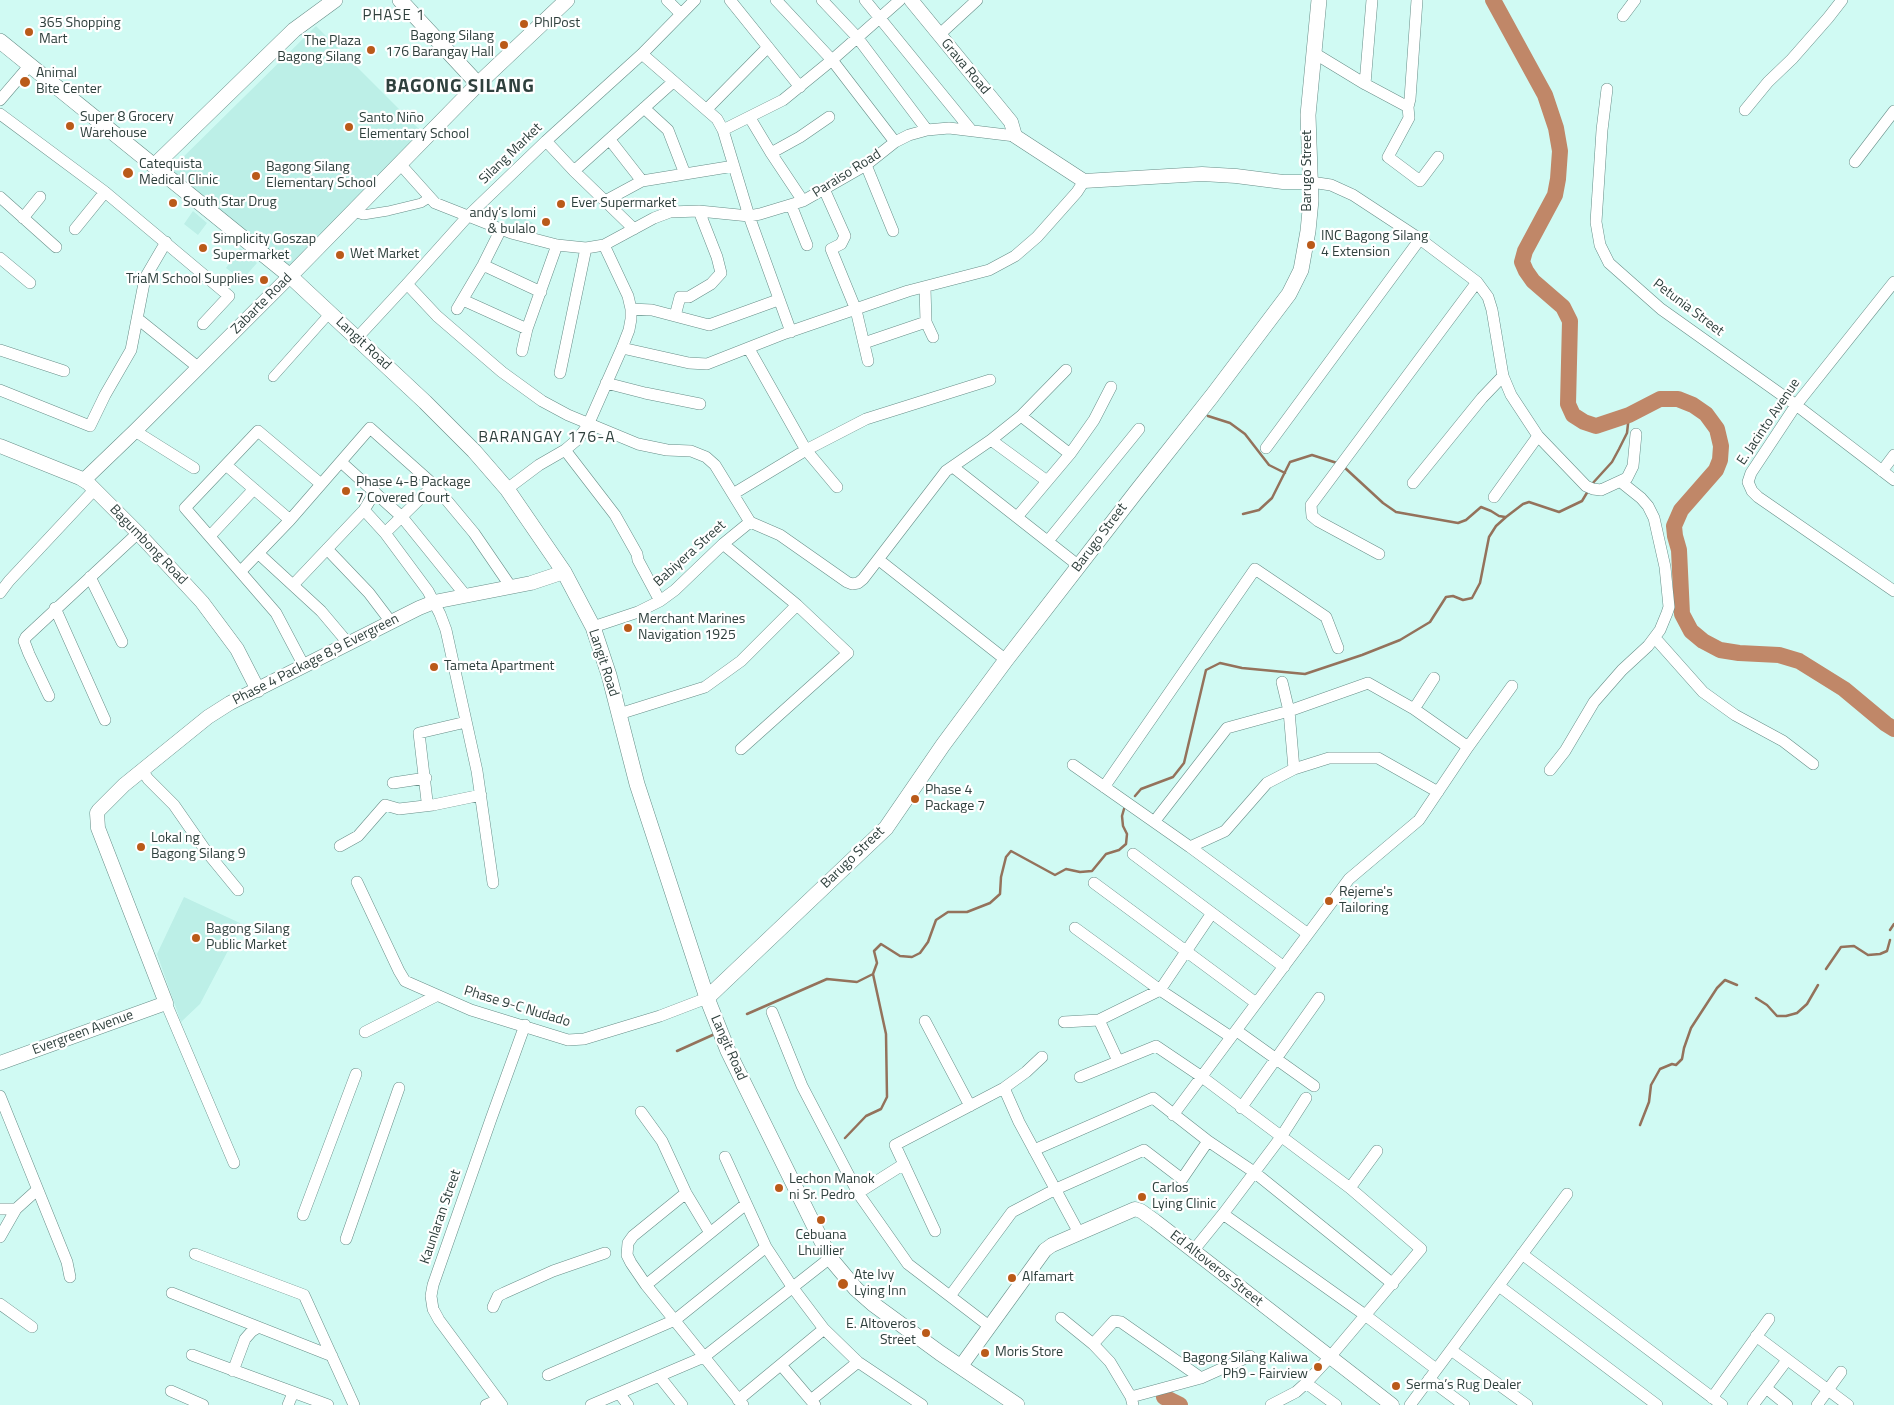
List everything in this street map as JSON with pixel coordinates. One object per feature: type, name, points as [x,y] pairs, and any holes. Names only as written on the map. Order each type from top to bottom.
[{"type":"main road","points":[[154,166],[294,30],[335,0]]},
{"type":"main road","points":[[400,0],[478,84]]},
{"type":"main road","name":"Zabarte Road","points":[[290,276],[478,84],[567,0]]},
{"type":"main road","name":"Barugo Street","points":[[707,998],[886,828],[943,745],[1006,660],[1197,416],[1298,280],[1308,231],[1311,182],[1308,115],[1319,0]]},
{"type":"main road","name":"Langit Road","points":[[0,41],[290,276],[456,432],[506,489],[564,572],[593,627],[609,675],[637,784],[707,998],[728,1051],[830,1258],[856,1289],[873,1304],[940,1353],[1017,1405]]},
{"type":"street","points":[[667,0],[681,14]]},
{"type":"street","name":"Silang Market","points":[[357,338],[468,216],[546,141],[642,54],[695,0]]},
{"type":"street","points":[[730,0],[800,87]]},
{"type":"street","points":[[776,0],[832,60],[895,142]]},
{"type":"street","points":[[822,0],[857,37],[927,130]]},
{"type":"street","points":[[865,0],[971,130]]},
{"type":"street","points":[[723,130],[783,100],[900,0]]},
{"type":"street","name":"Grava Road","points":[[911,0],[1011,122],[1015,136]]},
{"type":"street","points":[[939,35],[977,0]]},
{"type":"street","points":[[1365,84],[1372,0]]},
{"type":"street","points":[[1417,0],[1408,106],[1409,118],[1388,157],[1420,181],[1438,157]]},
{"type":"street","points":[[1622,16],[1635,0]]},
{"type":"street","points":[[1744,110],[1768,82],[1792,59],[1842,0]]},
{"type":"street","points":[[707,109],[768,47]]},
{"type":"street","points":[[1314,53],[1365,84],[1408,106]]},
{"type":"street","points":[[642,54],[707,109],[717,119],[723,130],[749,216],[791,332]]},
{"type":"street","points":[[0,100],[30,65]]},
{"type":"street","points":[[574,171],[673,82]]},
{"type":"street","name":"Petunia Street","points":[[1607,89],[1602,130],[1596,222],[1600,245],[1609,262],[1660,309],[1796,405],[1894,480]]},
{"type":"street","points":[[644,108],[668,130],[685,174]]},
{"type":"street","points":[[1855,162],[1894,111]]},
{"type":"street","points":[[0,114],[105,192],[229,296],[203,324]]},
{"type":"street","points":[[771,153],[800,137],[829,117]]},
{"type":"street","points":[[750,118],[803,201]]},
{"type":"street","name":"Paraiso Road","points":[[400,164],[435,203],[500,229],[557,245],[586,248],[604,245],[670,212],[699,211],[749,216],[803,201],[866,165],[895,142],[927,130],[949,128],[1015,136],[1084,181]]},
{"type":"street","points":[[610,140],[642,181]]},
{"type":"street","points":[[546,141],[634,229]]},
{"type":"street","points":[[866,165],[894,231]]},
{"type":"street","points":[[605,202],[642,181],[734,166]]},
{"type":"street","points":[[622,348],[698,365],[707,364],[791,332],[908,292],[989,270],[1015,256],[1037,237],[1063,209],[1084,181],[1202,174],[1283,182],[1311,182],[1331,185],[1353,195],[1420,239],[1477,282],[1488,297],[1492,310],[1503,376],[1516,404],[1538,436],[1589,488],[1601,490],[1621,482],[1631,472],[1636,434]]},
{"type":"street","points":[[824,189],[845,236],[841,244],[831,249],[856,310],[868,361]]},
{"type":"street","points":[[75,229],[105,192]]},
{"type":"street","points":[[0,196],[56,248]]},
{"type":"street","points":[[23,218],[40,197]]},
{"type":"street","points":[[354,212],[363,215],[388,211],[421,204],[429,198]]},
{"type":"street","points":[[791,205],[807,245]]},
{"type":"street","points":[[675,316],[680,297],[689,297],[711,284],[721,273],[717,257],[699,211]]},
{"type":"street","points":[[500,229],[484,265],[460,305],[527,329]]},
{"type":"street","points":[[1266,448],[1420,239]]},
{"type":"street","points":[[0,390],[90,426],[131,350],[145,278],[166,242]]},
{"type":"street","points":[[522,351],[527,329],[557,245]]},
{"type":"street","points":[[506,489],[565,450],[578,439],[588,425],[622,348],[629,330],[631,309],[628,296],[604,245]]},
{"type":"street","points":[[560,373],[586,248]]},
{"type":"street","points":[[0,258],[30,283]]},
{"type":"street","points":[[484,265],[541,292]]},
{"type":"street","name":"Zabarte Road","points":[[89,485],[135,431],[290,276]]},
{"type":"street","points":[[1379,554],[1318,521],[1312,516],[1311,505],[1477,282]]},
{"type":"street","name":"E. Jacinto Avenue","points":[[1894,282],[1796,405],[1751,473],[1748,482],[1758,498],[1894,591]]},
{"type":"street","points":[[407,284],[437,316],[502,372],[542,401],[588,425],[624,440],[652,448],[691,451],[702,454],[715,465],[750,522],[780,535],[850,584],[856,584],[862,580],[879,560],[946,471],[991,440],[1020,416],[1066,370]]},
{"type":"street","points":[[925,288],[926,322],[933,337]]},
{"type":"street","points":[[631,309],[652,310],[709,325],[778,300]]},
{"type":"street","points":[[273,377],[330,313]]},
{"type":"street","points":[[138,320],[199,368]]},
{"type":"street","points":[[864,343],[926,322]]},
{"type":"street","points":[[749,349],[806,450],[837,487]]},
{"type":"street","points":[[0,350],[64,371]]},
{"type":"street","points":[[1413,483],[1482,398],[1503,376]]},
{"type":"street","points":[[733,494],[806,450],[866,419],[990,380]]},
{"type":"street","points":[[606,383],[700,404]]},
{"type":"street","points":[[1017,517],[1070,454],[1094,420],[1111,387]]},
{"type":"street","points":[[1020,416],[1070,454]]},
{"type":"street","points":[[241,571],[290,520],[370,428],[434,485],[474,533],[511,587]]},
{"type":"street","points":[[1048,541],[1139,429]]},
{"type":"street","points":[[135,431],[194,468]]},
{"type":"street","points":[[304,666],[276,613],[185,508],[258,432],[321,484]]},
{"type":"street","points":[[1494,497],[1538,436]]},
{"type":"street","points":[[991,440],[1047,481]]},
{"type":"street","name":"Bagumbong Road","points":[[0,446],[89,485],[138,533],[202,602],[237,649],[258,690]]},
{"type":"street","points":[[565,450],[615,516],[637,554],[638,560],[660,601]]},
{"type":"street","points":[[1882,471],[1894,455]]},
{"type":"street","points":[[341,462],[402,517],[466,596]]},
{"type":"street","points":[[226,465],[290,520]]},
{"type":"street","points":[[953,467],[1079,566]]},
{"type":"street","points":[[1550,770],[1565,751],[1594,702],[1616,676],[1655,638],[1664,622],[1669,606],[1662,548],[1654,518],[1648,506],[1641,498],[1621,482]]},
{"type":"street","points":[[0,593],[89,485]]},
{"type":"street","points":[[385,533],[434,485]]},
{"type":"street","points":[[210,536],[254,489]]},
{"type":"street","points":[[293,585],[364,510],[375,492]]},
{"type":"street","points":[[364,510],[385,533],[434,602],[446,630],[481,796],[493,883]]},
{"type":"street","name":"Babiyera Street","points":[[593,627],[638,612],[660,601],[675,590],[723,544],[750,522]]},
{"type":"street","points":[[49,696],[24,641],[26,637],[55,608],[138,533]]},
{"type":"street","points":[[723,544],[797,605],[848,654],[741,750]]},
{"type":"street","points":[[327,549],[374,598],[390,622]]},
{"type":"street","points":[[259,554],[321,611],[348,643]]},
{"type":"street","points":[[879,560],[1006,660]]},
{"type":"street","points":[[1104,787],[1255,569],[1326,617],[1338,648]]},
{"type":"street","name":"Phase 4 Package 8,9 Evergreen","points":[[166,1003],[98,828],[98,810],[142,770],[208,716],[230,703],[390,622],[434,602],[511,587],[564,572]]},
{"type":"street","points":[[90,576],[122,642]]},
{"type":"street","points":[[619,714],[705,687],[740,661],[797,605]]},
{"type":"street","points":[[55,608],[105,720]]},
{"type":"street","points":[[1655,638],[1703,692],[1735,715],[1783,742],[1813,764]]},
{"type":"street","points":[[1414,709],[1434,678]]},
{"type":"street","points":[[1282,682],[1289,711],[1294,769]]},
{"type":"street","points":[[1154,822],[1227,728],[1289,711],[1368,683],[1414,709],[1468,747]]},
{"type":"street","points":[[1173,1115],[1349,879],[1419,820],[1512,686]]},
{"type":"street","points":[[430,804],[428,801],[420,733],[466,722]]},
{"type":"street","points":[[1190,847],[1225,831],[1267,783],[1294,769],[1329,758],[1378,758],[1438,792]]},
{"type":"street","points":[[1072,766],[1190,847],[1308,934]]},
{"type":"street","points":[[142,770],[148,779],[174,805],[206,851],[238,890]]},
{"type":"street","points":[[393,783],[426,778]]},
{"type":"street","points":[[340,846],[358,836],[385,805],[399,808],[433,805],[481,796]]},
{"type":"street","points":[[1133,854],[1284,967]]},
{"type":"street","name":"Phase 9-C Nudado","points":[[357,882],[405,981],[471,1010],[525,1025],[568,1040],[584,1039],[660,1016],[707,998]]},
{"type":"street","points":[[1094,883],[1256,1003]]},
{"type":"street","points":[[1064,1022],[1099,1020],[1160,990],[1212,913]]},
{"type":"street","points":[[1075,928],[1160,990],[1277,1058],[1314,1086]]},
{"type":"street","points":[[365,1032],[436,996]]},
{"type":"street","points":[[1241,1108],[1319,998]]},
{"type":"street","points":[[166,1003],[234,1163]]},
{"type":"street","name":"Evergreen Avenue","points":[[0,1063],[166,1003]]},
{"type":"street","points":[[772,1012],[802,1086],[858,1192],[908,1264],[989,1326]]},
{"type":"street","points":[[1099,1020],[1118,1061]]},
{"type":"street","points":[[925,1021],[970,1106]]},
{"type":"street","name":"Kaunlaran Street","points":[[500,1402],[439,1320],[433,1309],[431,1296],[525,1025]]},
{"type":"street","points":[[1080,1077],[1156,1046],[1202,1077],[1350,1188],[1422,1249],[1306,1383],[1277,1404]]},
{"type":"street","points":[[935,1231],[895,1145],[1004,1088],[1026,1072],[1042,1057]]},
{"type":"street","points":[[304,1215],[356,1074]]},
{"type":"street","points":[[346,1239],[399,1088]]},
{"type":"street","points":[[1004,1088],[1019,1122],[1079,1233]]},
{"type":"street","points":[[0,1096],[67,1262],[70,1277]]},
{"type":"street","points":[[1034,1150],[1152,1098],[1208,1141],[1254,1172],[1393,1284]]},
{"type":"street","points":[[1193,1251],[1281,1137],[1306,1098]]},
{"type":"street","points":[[641,1112],[662,1141],[686,1193],[710,1233]]},
{"type":"street","points":[[950,1296],[1012,1212],[1056,1189],[1144,1150],[1182,1179],[1208,1141]]},
{"type":"street","points":[[1350,1188],[1377,1151]]},
{"type":"street","points":[[725,1157],[766,1247],[793,1288],[824,1329],[858,1362],[922,1405]]},
{"type":"street","points":[[858,1192],[904,1164]]},
{"type":"street","points":[[0,1237],[16,1209],[37,1190]]},
{"type":"street","points":[[686,1193],[633,1236],[628,1243],[629,1260],[646,1285],[741,1402],[824,1329]]},
{"type":"street","points":[[1410,1405],[1566,1194]]},
{"type":"street","points":[[646,1285],[746,1204]]},
{"type":"street","points":[[0,1210],[16,1209]]},
{"type":"street","name":"Ed Altoveros Street","points":[[961,1366],[1045,1250],[1052,1245],[1135,1209],[1155,1221],[1392,1405]]},
{"type":"street","points":[[1223,1214],[1365,1315],[1464,1405]]},
{"type":"street","points":[[548,1375],[675,1320],[766,1247]]},
{"type":"street","points":[[493,1307],[498,1296],[504,1293],[553,1271],[605,1253]]},
{"type":"street","points":[[195,1254],[304,1295],[354,1405]]},
{"type":"street","points":[[1522,1254],[1722,1405]]},
{"type":"street","points":[[591,1405],[704,1357],[830,1258]]},
{"type":"street","points":[[1499,1286],[1657,1405]]},
{"type":"street","points":[[172,1293],[332,1356]]},
{"type":"street","points":[[0,1304],[32,1327]]},
{"type":"street","points":[[1061,1318],[1093,1344],[1110,1362],[1132,1401],[1201,1378],[1250,1356]]},
{"type":"street","points":[[1712,1398],[1769,1318]]},
{"type":"street","points":[[1093,1344],[1114,1321],[1121,1322],[1201,1378]]},
{"type":"street","points":[[233,1371],[246,1340],[252,1331],[257,1328]]},
{"type":"street","points":[[1756,1336],[1848,1405]]},
{"type":"street","points":[[1451,1350],[1525,1404]]},
{"type":"street","points":[[192,1355],[328,1405]]},
{"type":"street","points":[[1753,1405],[1787,1360]]},
{"type":"street","points":[[781,1365],[813,1403],[858,1362]]},
{"type":"street","points":[[1817,1405],[1841,1372]]},
{"type":"street","points":[[658,1376],[682,1405]]},
{"type":"street","points":[[1306,1383],[1336,1405]]},
{"type":"street","points":[[1766,1388],[1787,1405]]},
{"type":"street","points":[[171,1391],[203,1405]]},
{"type":"street","points":[[288,1405],[293,1393]]},
{"type":"street","points":[[619,1393],[628,1405]]},
{"type":"street","points":[[486,1405],[500,1402]]},
{"type":"shaded area","points":[[316,26],[423,133],[288,268],[171,169]]},
{"type":"shaded area","points":[[193,211],[207,223],[198,235],[184,224]]},
{"type":"shaded area","points":[[512,211],[533,223],[530,234],[504,223]]},
{"type":"shaded area","points":[[240,248],[257,263],[242,280],[226,268]]},
{"type":"shaded area","points":[[184,897],[242,924],[200,1004],[181,1022],[157,954]]},
{"type":"waterway","points":[[1493,0],[1545,95],[1556,128],[1560,151],[1555,195],[1525,251],[1522,262],[1533,281],[1563,307],[1570,321],[1568,404],[1573,415],[1584,422],[1596,426],[1629,415],[1660,399],[1678,399],[1693,405],[1706,414],[1717,429],[1721,446],[1720,460],[1716,470],[1681,510],[1674,526],[1679,550],[1682,614],[1691,631],[1703,641],[1720,650],[1779,655],[1799,661],[1844,689],[1894,729]]},
{"type":"waterway","points":[[1592,484],[1612,462],[1619,449],[1627,433],[1629,415]]},
{"type":"waterway","points":[[1208,416],[1230,423],[1245,434],[1269,465],[1285,473]]},
{"type":"waterway","points":[[1243,514],[1259,510],[1272,498],[1290,462],[1312,455],[1337,463]]},
{"type":"waterway","points":[[1344,467],[1383,503],[1396,512],[1458,523],[1466,520],[1481,507],[1505,517]]},
{"type":"waterway","points":[[1135,796],[1141,789],[1173,777],[1184,763],[1206,670],[1220,663],[1242,668],[1305,674],[1400,640],[1430,622],[1446,597],[1453,596],[1463,600],[1472,598],[1480,583],[1489,537],[1496,526],[1506,517],[1523,504],[1529,502],[1559,512],[1582,501],[1588,491]]},
{"type":"waterway","points":[[845,1138],[866,1116],[881,1109],[887,1097],[886,1034],[873,974],[877,963],[874,951],[881,944],[900,956],[912,957],[920,953],[928,942],[936,920],[948,912],[967,912],[990,903],[1000,894],[1001,877],[1006,857],[1011,851],[1055,875],[1066,869],[1080,872],[1092,871],[1106,854],[1119,850],[1126,844],[1127,834],[1123,826],[1122,816],[1124,809]]},
{"type":"waterway","points":[[1890,930],[1894,924]]},
{"type":"waterway","points":[[1826,969],[1841,947],[1854,946],[1868,955],[1880,954],[1887,951],[1890,940]]},
{"type":"waterway","points":[[747,1014],[827,979],[857,982],[873,974]]},
{"type":"waterway","points":[[1640,1125],[1649,1102],[1651,1085],[1660,1069],[1672,1064],[1676,1065],[1682,1059],[1691,1028],[1717,988],[1725,980],[1737,985]]},
{"type":"waterway","points":[[1756,998],[1767,1005],[1777,1016],[1786,1016],[1797,1013],[1807,1004],[1818,985]]},
{"type":"waterway","points":[[677,1051],[717,1033]]},
{"type":"waterway","points":[[1164,1397],[1180,1405]]},
{"type":"place","name":"PhlPost","points":[[524,24]]},
{"type":"place","name":"365 Shopping Mart","points":[[29,32]]},
{"type":"place","name":"Bagong Silang 176 Barangay Hall","points":[[504,45]]},
{"type":"place","name":"The Plaza Bagong Silang","points":[[371,50]]},
{"type":"place","name":"Animal Bite Center","points":[[25,82]]},
{"type":"place","name":"Super 8 Grocery Warehouse","points":[[70,126]]},
{"type":"place","name":"Santo Niño Elementary School","points":[[349,127]]},
{"type":"place","name":"Catequista Medical Clinic","points":[[128,173]]},
{"type":"place","name":"Bagong Silang Elementary School","points":[[256,176]]},
{"type":"place","name":"South Star Drug","points":[[173,203]]},
{"type":"place","name":"Ever Supermarket","points":[[561,204]]},
{"type":"place","name":"andy’s lomi & bulalo","points":[[546,222]]},
{"type":"place","name":"INC Bagong Silang 4 Extension","points":[[1311,245]]},
{"type":"place","name":"Simplicity Goszap Supermarket","points":[[203,248]]},
{"type":"place","name":"Wet Market","points":[[340,255]]},
{"type":"place","name":"TriaM School Supplies","points":[[264,280]]},
{"type":"place","name":"Phase 4-B Package 7 Covered Court","points":[[346,491]]},
{"type":"place","name":"Merchant Marines Navigation 1925","points":[[628,628]]},
{"type":"place","name":"Tameta Apartment","points":[[434,667]]},
{"type":"place","name":"Phase 4 Package 7","points":[[915,799]]},
{"type":"place","name":"Lokal ng Bagong Silang 9","points":[[141,847]]},
{"type":"place","name":"Rejeme's Tailoring","points":[[1329,901]]},
{"type":"place","name":"Bagong Silang Public Market","points":[[196,938]]},
{"type":"place","name":"Lechon Manok ni Sr. Pedro","points":[[779,1188]]},
{"type":"place","name":"Carlos Lying Clinic","points":[[1142,1197]]},
{"type":"place","name":"Cebuana Lhuillier","points":[[821,1220]]},
{"type":"place","name":"Alfamart","points":[[1012,1278]]},
{"type":"place","name":"Ate Ivy Lying Inn","points":[[843,1284]]},
{"type":"place","name":"E. Altoveros Street","points":[[926,1333]]},
{"type":"place","name":"Moris Store","points":[[985,1353]]},
{"type":"place","name":"Bagong Silang Kaliwa Ph9 - Fairview","points":[[1318,1367]]},
{"type":"place","name":"Serma’s Rug Dealer","points":[[1396,1386]]},
{"type":"district","name":"PHASE 1","points":[[394,16]]},
{"type":"district","name":"BAGONG SILANG","points":[[460,87]]},
{"type":"district","name":"BARANGAY 176-A","points":[[547,438]]}]
